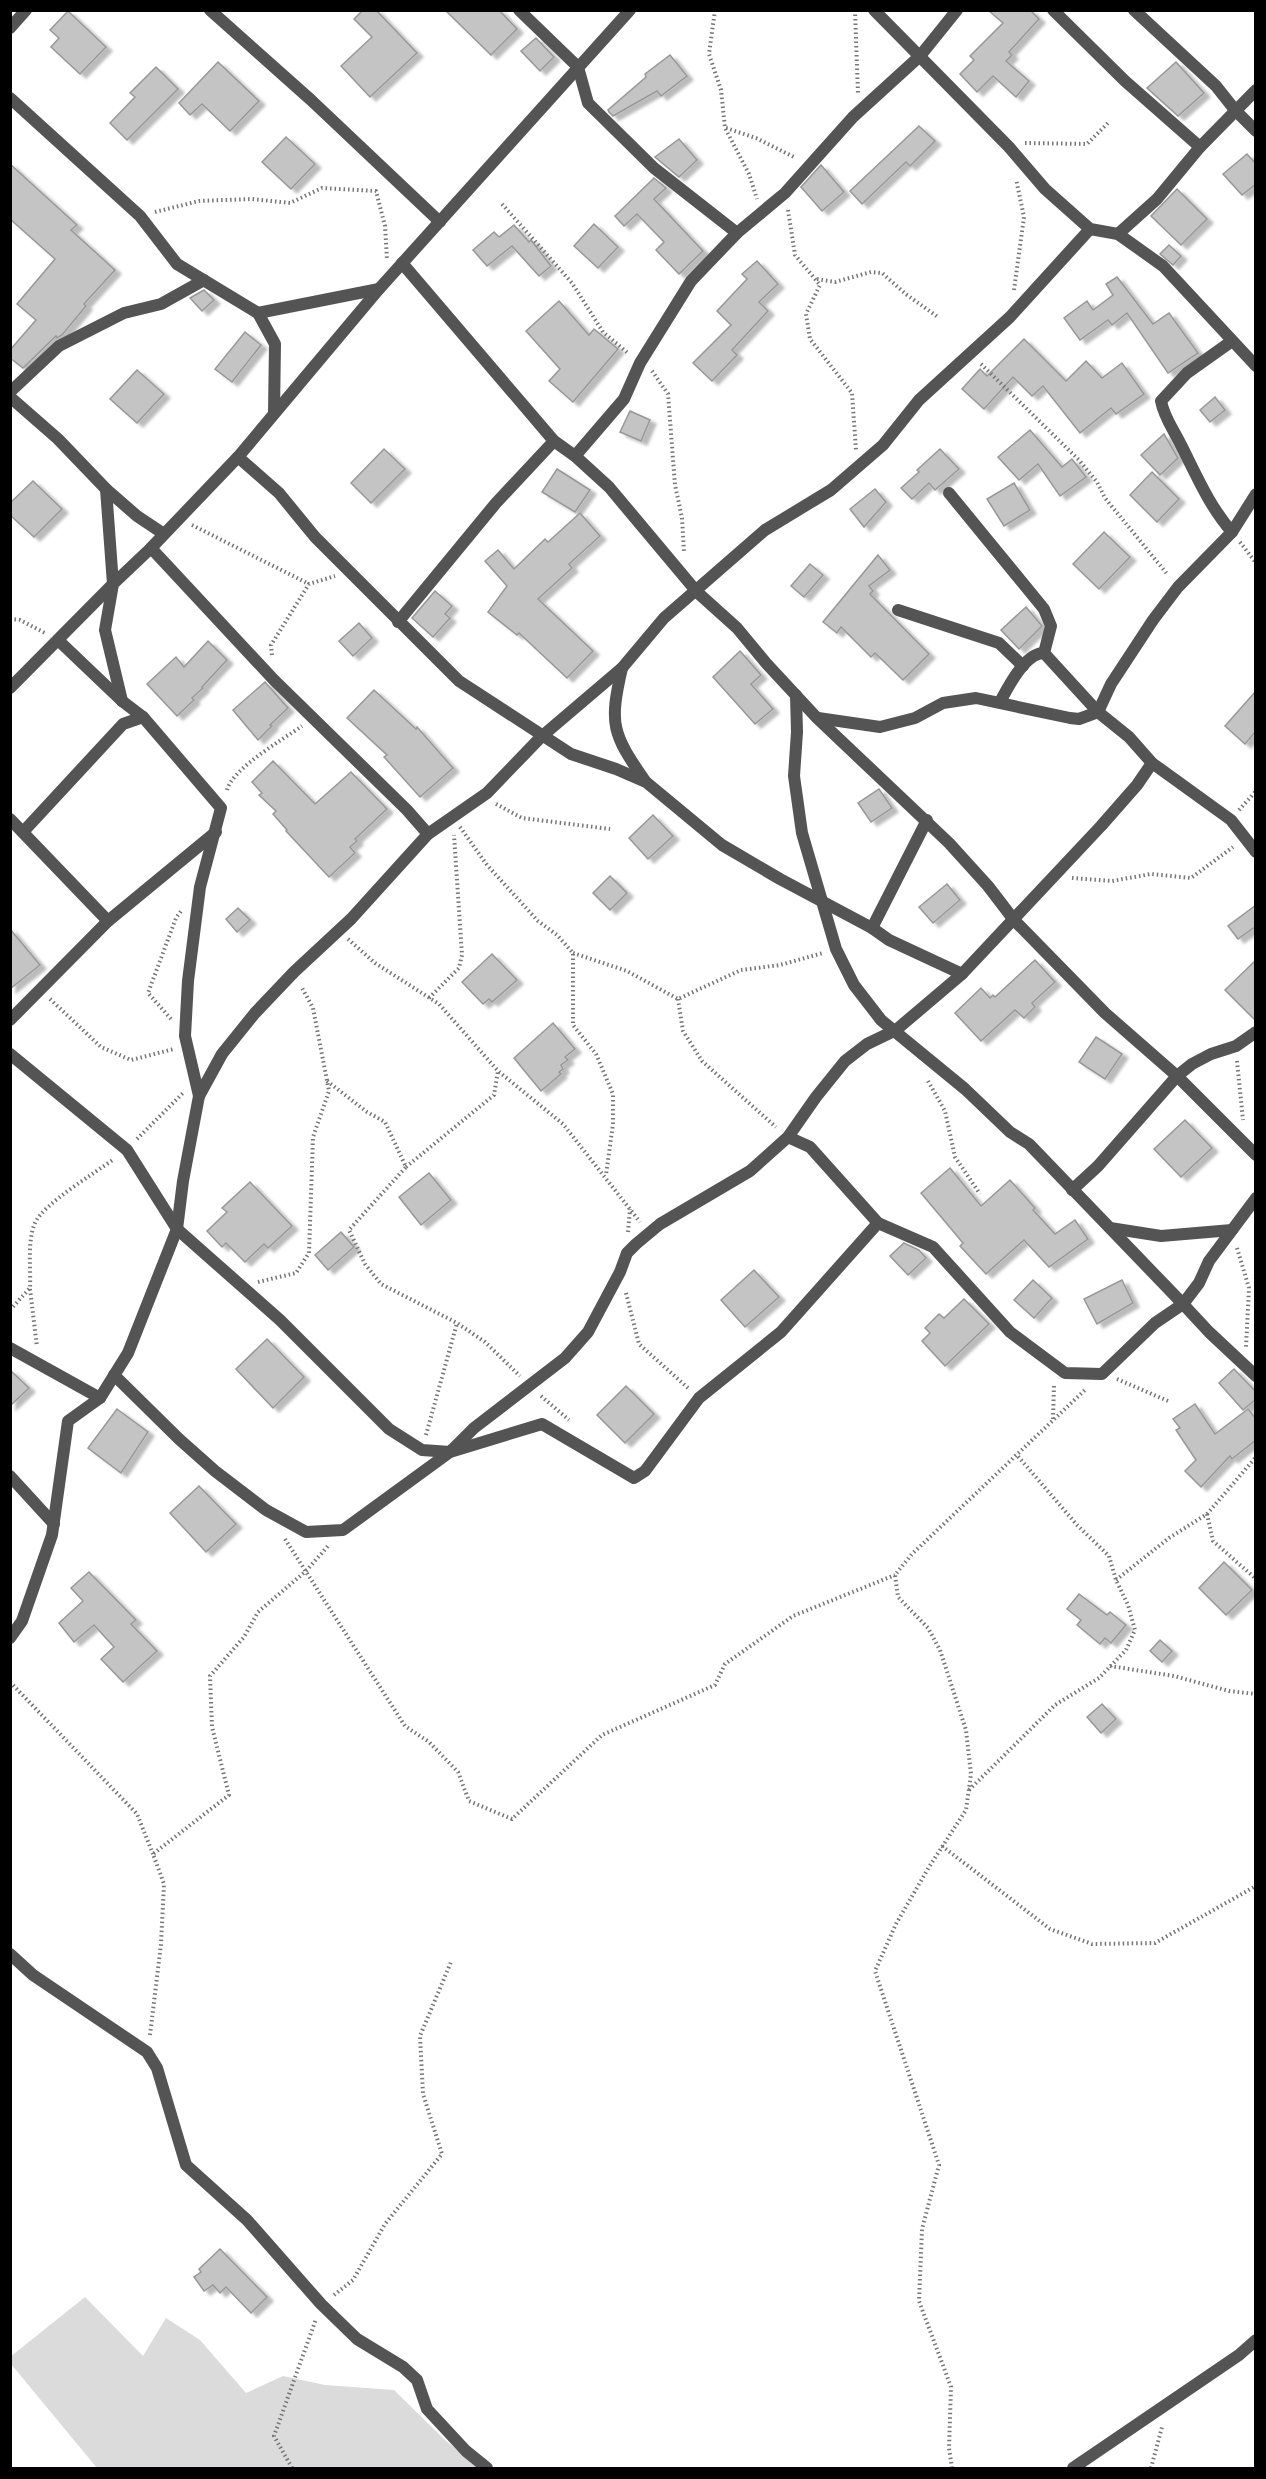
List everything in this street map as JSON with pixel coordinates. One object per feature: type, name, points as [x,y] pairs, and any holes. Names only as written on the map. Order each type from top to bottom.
[{"type":"street","points":[[10,28],[26,10]]},
{"type":"street","points":[[210,10],[311,100],[394,181],[440,222]]},
{"type":"street","points":[[519,10],[578,67],[588,103],[654,168],[737,233]]},
{"type":"street","points":[[10,688],[151,548],[238,457],[379,289],[630,10]]},
{"type":"street","points":[[874,10],[1009,147],[1045,189],[1090,229],[1118,234],[1163,266],[1256,366]]},
{"type":"street","points":[[575,456],[624,399],[640,363],[691,281],[737,233],[785,193],[853,117],[920,56],[957,10]]},
{"type":"street","points":[[1053,10],[1125,81],[1200,147]]},
{"type":"street","points":[[1134,10],[1216,86],[1256,131]]},
{"type":"street","points":[[1118,234],[1157,199],[1200,147],[1256,90]]},
{"type":"street","points":[[10,98],[140,216],[177,264],[258,313],[275,344],[274,412]]},
{"type":"street","points":[[10,1638],[22,1621],[52,1534],[68,1421],[100,1398],[128,1353],[177,1229],[183,1181],[200,1096],[222,1054],[255,1013],[339,930],[428,834],[482,796],[541,737],[622,668],[664,618],[765,530],[831,490],[883,445],[920,400],[1010,317],[1090,229]]},
{"type":"street","points":[[402,263],[554,441],[575,456],[609,487],[697,591],[737,628],[817,718],[927,820],[988,886],[1014,920],[1105,1013],[1177,1076],[1256,1155]]},
{"type":"street","points":[[10,392],[59,346],[124,313],[161,304],[204,280]]},
{"type":"street","points":[[258,313],[379,289]]},
{"type":"street","points":[[1232,341],[1186,373],[1161,401],[1163,414],[1194,473],[1217,515],[1232,532]]},
{"type":"street","points":[[1242,351],[1256,346]]},
{"type":"street","points":[[10,397],[58,439],[106,489],[137,516],[164,534]]},
{"type":"street","points":[[398,622],[496,503],[554,441]]},
{"type":"street","points":[[238,457],[279,493],[315,537],[459,681],[541,737],[571,754],[646,782],[722,845],[824,904],[872,928],[889,940],[962,974]]},
{"type":"street","points":[[106,489],[113,584],[105,630],[122,701]]},
{"type":"street","points":[[949,493],[1044,609],[1051,626],[1044,653]]},
{"type":"street","points":[[817,718],[880,726],[915,718],[943,703],[976,698],[1070,718],[1079,719],[1098,712],[1111,684],[1153,620],[1178,587],[1232,532],[1256,494]]},
{"type":"street","points":[[151,548],[274,680],[407,810],[428,834]]},
{"type":"street","points":[[898,610],[999,643],[1023,666]]},
{"type":"street","points":[[58,640],[122,701],[143,717],[221,808],[200,887],[188,981],[187,1040],[200,1096]]},
{"type":"street","points":[[1000,702],[1023,666],[1040,652],[1044,653],[1098,712],[1129,737],[1152,763],[1231,820],[1256,852]]},
{"type":"street","points":[[622,668],[614,723],[618,738],[646,782]]},
{"type":"street","points":[[796,695],[797,732],[794,776],[801,833],[836,949],[854,985],[881,1020],[965,1089],[1010,1132],[1029,1144],[1108,1228],[1126,1242],[1209,1332],[1256,1376]]},
{"type":"street","points":[[23,832],[123,723],[143,717]]},
{"type":"street","points":[[114,1375],[193,1452],[266,1510],[306,1532],[343,1530],[450,1452],[474,1428],[565,1358],[588,1332],[620,1272],[627,1253],[648,1234],[750,1171],[788,1137],[845,1061],[867,1044],[896,1030],[962,974],[1130,794],[1152,763]]},
{"type":"street","points":[[10,819],[108,921]]},
{"type":"street","points":[[872,928],[927,820]]},
{"type":"street","points":[[10,1020],[108,921],[216,832]]},
{"type":"street","points":[[1072,1190],[1098,1166],[1177,1076],[1192,1064],[1211,1054],[1236,1046],[1256,1032]]},
{"type":"street","points":[[10,1054],[127,1150],[177,1229],[280,1320],[389,1429],[422,1450],[450,1452],[542,1424],[634,1478],[645,1471],[699,1398],[781,1332],[878,1223]]},
{"type":"street","points":[[788,1137],[810,1147],[878,1223],[933,1247],[1010,1332],[1065,1373],[1102,1374],[1155,1323],[1183,1304],[1199,1283],[1209,1261],[1256,1198]]},
{"type":"street","points":[[1108,1228],[1161,1236],[1232,1230]]},
{"type":"street","points":[[10,1348],[100,1398]]},
{"type":"street","points":[[10,1476],[54,1524]]},
{"type":"street","points":[[10,1953],[33,1975],[147,2052],[158,2068],[186,2165],[247,2220],[321,2304],[357,2339],[403,2367],[417,2380],[427,2409],[466,2451],[487,2469]]},
{"type":"street","points":[[1073,2469],[1239,2355],[1256,2340]]},
{"type":"path","points":[[715,10],[709,54],[721,90],[725,128],[749,174],[762,214]]},
{"type":"path","points":[[853,117],[858,96],[855,10]]},
{"type":"path","points":[[725,128],[756,138],[810,165]]},
{"type":"path","points":[[140,216],[199,201],[252,200],[290,203],[322,188],[376,190],[386,226],[387,258],[379,289]]},
{"type":"path","points":[[785,193],[795,255],[820,285],[806,314],[810,339],[852,393],[856,466]]},
{"type":"path","points":[[502,204],[572,283],[603,332],[653,371],[668,394],[675,485],[682,518]]},
{"type":"path","points":[[816,278],[835,282],[871,272],[882,273],[907,295],[938,317]]},
{"type":"path","points":[[970,352],[1079,460],[1097,482],[1105,498],[1178,587]]},
{"type":"path","points":[[179,519],[309,584]]},
{"type":"path","points":[[1232,532],[1256,563]]},
{"type":"path","points":[[274,680],[271,645],[309,584],[349,572]]},
{"type":"path","points":[[10,619],[20,620],[58,640]]},
{"type":"path","points":[[221,808],[228,785],[250,761],[313,718]]},
{"type":"path","points":[[1053,876],[1112,881],[1151,874],[1191,878],[1233,848],[1231,820],[1256,791]]},
{"type":"path","points":[[482,796],[522,818],[610,829]]},
{"type":"path","points":[[453,817],[487,865],[538,921],[557,935],[573,953],[627,971],[678,999]]},
{"type":"path","points":[[429,998],[459,969],[462,955],[453,817]]},
{"type":"path","points":[[40,990],[101,1047],[131,1060],[187,1040],[148,993],[176,918],[200,887]]},
{"type":"path","points":[[339,930],[375,963],[439,1004],[498,1071],[563,1124],[606,1176],[648,1234]]},
{"type":"path","points":[[678,999],[741,970],[780,965],[836,949]]},
{"type":"path","points":[[573,953],[573,1025],[597,1054],[613,1094],[613,1124],[606,1176]]},
{"type":"path","points":[[241,1285],[296,1273],[309,1253],[313,1137],[329,1091],[313,1008],[294,972]]},
{"type":"path","points":[[678,999],[683,1031],[702,1061],[788,1137]]},
{"type":"path","points":[[1236,1046],[1245,1145]]},
{"type":"path","points":[[498,1071],[494,1095],[406,1167],[349,1230],[365,1264],[381,1284],[457,1323],[485,1342],[529,1386]]},
{"type":"path","points":[[39,1363],[30,1288],[31,1242],[35,1223],[52,1204],[127,1150],[196,1079]]},
{"type":"path","points":[[928,1080],[945,1111],[955,1157],[980,1194]]},
{"type":"path","points":[[327,1081],[367,1112],[385,1122],[406,1167]]},
{"type":"path","points":[[1232,1230],[1249,1288],[1245,1366]]},
{"type":"path","points":[[620,1272],[639,1344],[699,1398]]},
{"type":"path","points":[[10,1310],[30,1288]]},
{"type":"path","points":[[422,1450],[457,1323]]},
{"type":"path","points":[[1053,1420],[1055,1365]]},
{"type":"path","points":[[283,1536],[405,1726],[429,1742],[458,1772],[469,1801],[512,1818],[602,1735],[715,1685],[725,1664],[793,1616],[895,1575],[912,1554],[1102,1374],[1122,1380],[1168,1401]]},
{"type":"path","points":[[969,1790],[1055,1705],[1081,1690],[1110,1666],[1126,1650],[1135,1630],[1109,1556],[1077,1525],[1017,1454]]},
{"type":"path","points":[[1116,1580],[1169,1538],[1207,1514],[1256,1456]]},
{"type":"path","points":[[1207,1514],[1213,1541],[1256,1579]]},
{"type":"path","points":[[153,1854],[229,1795],[212,1727],[210,1676],[244,1637],[258,1612],[306,1571],[343,1530]]},
{"type":"path","points":[[895,1575],[898,1597],[928,1628],[940,1650],[966,1730],[971,1774],[966,1810],[896,1924],[875,1971],[939,2165],[922,2229],[919,2301],[951,2387],[949,2448],[952,2469]]},
{"type":"path","points":[[1110,1666],[1174,1676],[1229,1691],[1256,1694]]},
{"type":"path","points":[[10,1682],[137,1814],[165,1884],[161,1944],[147,2052]]},
{"type":"path","points":[[942,1846],[1050,1929],[1092,1944],[1155,1943],[1256,1886]]},
{"type":"path","points":[[292,2469],[274,2436],[321,2304],[353,2280],[386,2224],[442,2154],[423,2094],[420,2036],[451,1962]]},
{"type":"path","points":[[1151,2469],[1169,2403]]},
{"type":"shaded area","points":[[85,2297],[143,2356],[166,2318],[200,2340],[246,2393],[283,2376],[325,2385],[394,2390],[445,2440],[480,2468],[97,2468],[11,2364],[10,2357]]},
{"type":"building","points":[[363,10],[376,10],[417,53],[370,97],[341,66],[372,37],[354,19]]},
{"type":"building","points":[[445,10],[499,10],[517,29],[491,55]]},
{"type":"building","points":[[988,10],[1030,10],[1039,19],[1009,52],[1012,55],[1006,61],[1029,81],[1016,97],[993,76],[977,92],[960,74],[974,60],[970,56],[1003,23]]},
{"type":"building","points":[[68,11],[106,47],[80,74],[51,47],[59,38],[50,30]]},
{"type":"building","points":[[536,38],[554,57],[540,71],[521,51]]},
{"type":"building","points":[[670,55],[687,76],[661,96],[657,91],[613,116],[609,112],[608,110],[646,77],[645,74]]},
{"type":"building","points":[[218,62],[259,101],[230,131],[202,104],[190,115],[179,103]]},
{"type":"building","points":[[1176,62],[1204,93],[1178,116],[1147,88]]},
{"type":"building","points":[[156,67],[178,89],[127,140],[110,123],[135,97],[130,93]]},
{"type":"building","points":[[919,126],[935,141],[910,166],[906,162],[862,204],[850,191]]},
{"type":"building","points":[[286,137],[315,164],[291,189],[262,162]]},
{"type":"building","points":[[679,139],[697,160],[679,177],[655,157]]},
{"type":"building","points":[[1247,154],[1256,164],[1256,184],[1242,195],[1223,174]]},
{"type":"building","points":[[10,164],[77,225],[71,230],[115,270],[84,304],[86,306],[62,335],[57,338],[56,336],[23,368],[10,358],[10,350],[36,320],[17,304],[55,259],[10,219]]},
{"type":"building","points":[[821,165],[844,192],[822,211],[801,187]]},
{"type":"building","points":[[654,178],[666,188],[654,199],[703,251],[679,274],[656,250],[664,242],[637,214],[624,226],[615,216]]},
{"type":"building","points":[[1177,189],[1207,219],[1181,245],[1151,216]]},
{"type":"building","points":[[594,224],[618,247],[598,268],[574,246]]},
{"type":"building","points":[[514,225],[529,242],[531,240],[551,266],[539,276],[512,246],[487,266],[473,250],[494,232],[499,237]]},
{"type":"building","points":[[1169,245],[1181,256],[1173,265],[1160,254]]},
{"type":"building","points":[[757,261],[778,284],[759,302],[768,311],[732,350],[737,355],[712,381],[693,363],[731,325],[717,311],[747,279],[742,274]]},
{"type":"building","points":[[1117,277],[1153,324],[1169,313],[1198,353],[1168,373],[1127,313],[1112,325],[1108,320],[1080,340],[1064,318],[1087,301],[1093,310],[1113,295],[1106,284]]},
{"type":"building","points":[[204,290],[214,300],[202,311],[190,298]]},
{"type":"building","points":[[559,301],[589,335],[594,329],[618,349],[573,402],[549,381],[560,369],[526,331]]},
{"type":"building","points":[[245,332],[261,345],[232,382],[215,369]]},
{"type":"building","points":[[1024,339],[1066,381],[1086,361],[1102,378],[1122,363],[1144,394],[1116,414],[1111,408],[1080,433],[1043,386],[1032,396],[1013,377],[984,409],[962,389],[980,369],[987,376]]},
{"type":"building","points":[[137,370],[164,394],[137,423],[110,399]]},
{"type":"building","points":[[1215,397],[1225,410],[1210,422],[1200,410]]},
{"type":"building","points":[[630,411],[650,420],[641,441],[620,432]]},
{"type":"building","points":[[1030,430],[1062,467],[1072,459],[1086,477],[1060,496],[1038,464],[1019,480],[998,457]]},
{"type":"building","points":[[1164,434],[1178,458],[1160,475],[1141,455]]},
{"type":"building","points":[[384,449],[405,469],[371,503],[351,483]]},
{"type":"building","points":[[940,449],[959,469],[935,490],[929,483],[912,499],[901,488]]},
{"type":"building","points":[[557,469],[590,490],[575,512],[542,492]]},
{"type":"building","points":[[1152,472],[1179,499],[1157,522],[1130,495]]},
{"type":"building","points":[[33,481],[62,509],[34,537],[10,515],[10,503]]},
{"type":"building","points":[[1014,483],[1030,510],[1004,526],[987,499]]},
{"type":"building","points":[[875,489],[886,502],[864,527],[850,509]]},
{"type":"building","points":[[580,513],[600,536],[569,564],[572,568],[538,599],[593,651],[567,678],[519,633],[517,635],[488,612],[507,586],[485,561],[498,550],[514,569],[545,539],[548,542]]},
{"type":"building","points":[[1104,532],[1130,557],[1099,589],[1073,564]]},
{"type":"building","points":[[878,555],[890,570],[869,586],[873,591],[870,594],[929,654],[903,680],[875,653],[871,657],[841,627],[837,633],[823,622]]},
{"type":"building","points":[[810,564],[823,575],[804,597],[791,586]]},
{"type":"building","points":[[435,591],[452,606],[445,614],[450,618],[433,637],[412,618]]},
{"type":"building","points":[[1026,607],[1042,626],[1019,649],[1001,630]]},
{"type":"building","points":[[359,623],[372,638],[353,656],[339,641]]},
{"type":"building","points":[[208,641],[227,660],[192,698],[194,700],[177,716],[147,684],[176,657],[184,667]]},
{"type":"building","points":[[740,651],[761,675],[751,684],[773,709],[755,724],[713,677]]},
{"type":"building","points":[[265,682],[288,708],[258,740],[233,710]]},
{"type":"building","points":[[374,690],[416,729],[417,727],[453,768],[420,797],[384,757],[387,755],[347,718]]},
{"type":"building","points":[[1256,691],[1256,731],[1245,744],[1225,726]]},
{"type":"building","points":[[273,761],[315,804],[351,772],[387,809],[355,839],[357,841],[350,847],[355,853],[329,877],[286,831],[273,814],[276,811],[259,795],[262,793],[252,782]]},
{"type":"building","points":[[879,789],[892,808],[871,822],[858,803]]},
{"type":"building","points":[[653,815],[673,836],[648,859],[629,838]]},
{"type":"building","points":[[610,876],[627,893],[610,910],[593,893]]},
{"type":"building","points":[[947,884],[960,900],[933,923],[919,907]]},
{"type":"building","points":[[1256,905],[1256,926],[1238,939],[1228,926]]},
{"type":"building","points":[[238,908],[250,920],[237,932],[226,919]]},
{"type":"building","points":[[10,929],[40,965],[10,989]]},
{"type":"building","points":[[492,954],[517,980],[492,1002],[489,999],[483,1004],[462,982]]},
{"type":"building","points":[[1035,960],[1055,982],[1032,1003],[1035,1007],[1024,1018],[1015,1010],[981,1041],[955,1013],[981,988],[990,998],[993,995],[995,997]]},
{"type":"building","points":[[1256,960],[1256,1021],[1225,990]]},
{"type":"building","points":[[553,1023],[575,1049],[565,1057],[568,1060],[561,1065],[563,1069],[559,1072],[561,1074],[541,1091],[514,1058]]},
{"type":"building","points":[[1096,1037],[1122,1054],[1105,1079],[1079,1062]]},
{"type":"building","points":[[1185,1120],[1212,1148],[1181,1177],[1154,1149]]},
{"type":"building","points":[[950,1168],[981,1206],[1010,1180],[1055,1234],[1075,1220],[1088,1239],[1049,1267],[1024,1240],[986,1274],[960,1246],[963,1243],[921,1193]]},
{"type":"building","points":[[429,1173],[451,1200],[421,1225],[399,1197]]},
{"type":"building","points":[[250,1182],[292,1226],[268,1248],[264,1244],[245,1262],[226,1243],[222,1247],[207,1231],[227,1212],[222,1208]]},
{"type":"building","points":[[341,1232],[354,1247],[328,1270],[315,1255]]},
{"type":"building","points":[[904,1243],[919,1250],[926,1258],[908,1275],[890,1256]]},
{"type":"building","points":[[754,1270],[779,1297],[745,1327],[721,1300]]},
{"type":"building","points":[[1033,1280],[1052,1298],[1034,1318],[1014,1300]]},
{"type":"building","points":[[1122,1280],[1133,1303],[1097,1324],[1084,1299]]},
{"type":"building","points":[[964,1299],[989,1324],[945,1366],[922,1341],[930,1333],[925,1328],[939,1314],[944,1318]]},
{"type":"building","points":[[267,1339],[304,1377],[273,1408],[236,1369]]},
{"type":"building","points":[[1234,1369],[1256,1392],[1256,1399],[1243,1410],[1219,1383]]},
{"type":"building","points":[[10,1370],[29,1388],[10,1406]]},
{"type":"building","points":[[626,1386],[654,1414],[625,1443],[597,1415]]},
{"type":"building","points":[[1195,1404],[1215,1434],[1248,1409],[1256,1419],[1256,1440],[1232,1459],[1230,1456],[1201,1487],[1185,1471],[1196,1460],[1176,1430],[1180,1428],[1173,1419]]},
{"type":"building","points":[[117,1409],[148,1432],[121,1473],[88,1448]]},
{"type":"building","points":[[199,1486],[236,1524],[206,1552],[170,1513]]},
{"type":"building","points":[[1224,1562],[1252,1590],[1226,1615],[1199,1588]]},
{"type":"building","points":[[89,1572],[136,1620],[131,1624],[157,1651],[123,1682],[101,1659],[114,1647],[94,1625],[74,1642],[59,1623],[83,1601],[71,1588]]},
{"type":"building","points":[[1079,1594],[1107,1615],[1110,1612],[1126,1625],[1111,1643],[1105,1638],[1100,1644],[1077,1625],[1081,1620],[1067,1609]]},
{"type":"building","points":[[1160,1640],[1172,1651],[1162,1662],[1150,1651]]},
{"type":"building","points":[[1102,1704],[1116,1719],[1101,1733],[1087,1717]]},
{"type":"building","points":[[220,2249],[267,2297],[251,2313],[226,2287],[220,2293],[213,2285],[204,2291],[194,2277]]}]
